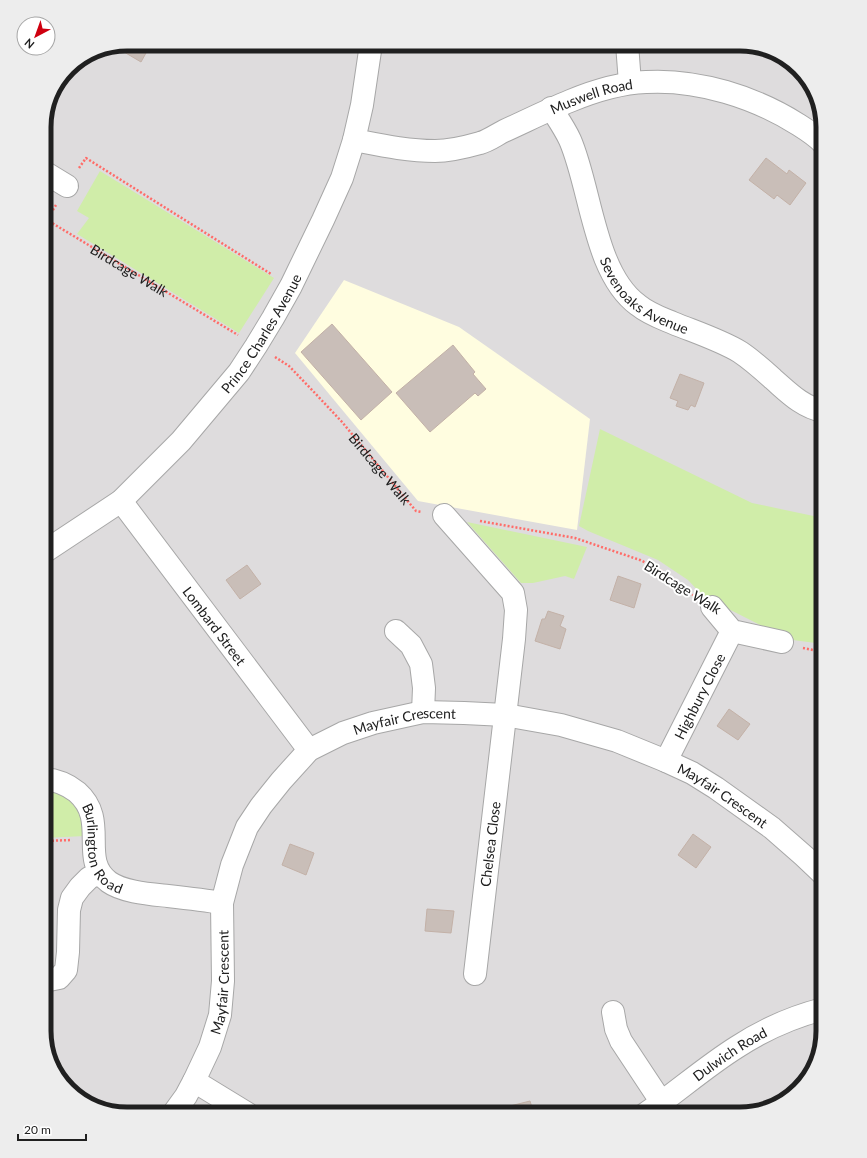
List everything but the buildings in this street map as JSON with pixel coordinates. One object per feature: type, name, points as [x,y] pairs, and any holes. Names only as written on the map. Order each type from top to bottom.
[{"type":"street","name":"Prince Charles Avenue","points":[[51,547],[121,501],[181,441],[239,372],[256,346],[291,286],[342,178],[354,140],[362,105],[370,51]]},
{"type":"street","points":[[628,51],[630,83]]},
{"type":"street","name":"Muswell Road","points":[[354,140],[390,148],[436,151],[464,147],[482,143],[552,108],[593,92],[630,83],[664,81],[707,88],[739,96],[763,105],[783,115],[816,138]]},
{"type":"street","name":"Sevenoaks Avenue","points":[[552,108],[570,140],[599,240],[607,262],[620,286],[629,297],[650,314],[736,350],[756,364],[791,395],[810,407],[816,409]]},
{"type":"street","points":[[51,176],[67,186]]},
{"type":"street","name":"Lombard Street","points":[[121,501],[310,750]]},
{"type":"street","name":"Chelsea Close","points":[[444,515],[513,593],[516,610],[514,639],[475,974]]},
{"type":"street","points":[[712,607],[732,631],[782,642]]},
{"type":"street","points":[[396,631],[411,645],[421,664],[424,688],[422,712]]},
{"type":"street","name":"Highbury Close","points":[[666,761],[732,631]]},
{"type":"street","name":"Mayfair Crescent","points":[[178,1107],[194,1081],[210,1047],[220,1014],[223,981],[222,903],[232,865],[247,827],[261,806],[281,781],[310,750],[343,733],[373,722],[422,712],[505,715],[561,725],[610,739],[666,761],[704,781],[772,828],[816,867]]},
{"type":"street","name":"Burlington Road","points":[[51,780],[59,781],[74,789],[90,807],[93,817],[94,857],[99,873],[108,882],[114,886],[124,889],[222,903]]},
{"type":"street","points":[[51,980],[59,978],[66,970],[69,910],[72,898],[89,878],[99,873]]},
{"type":"street","name":"Dulwich Road","points":[[655,1107],[719,1059],[758,1034],[791,1018],[816,1011]]},
{"type":"street","points":[[613,1012],[616,1029],[621,1041],[654,1107]]},
{"type":"street","points":[[194,1081],[237,1107]]},
{"type":"path","name":"Birdcage Walk","points":[[51,212],[86,158],[291,286]]},
{"type":"path","name":"Birdcage Walk","points":[[51,223],[289,366],[342,422],[416,511],[575,538],[640,560],[657,568],[701,602],[712,607]]},
{"type":"path","points":[[782,642],[816,651]]},
{"type":"path","points":[[51,841],[94,840]]},
{"type":"shaded area","points":[[745,51],[764,55],[778,61],[794,73],[803,85],[812,103],[815,113],[816,128],[816,1030],[813,1050],[806,1069],[794,1085],[782,1094],[769,1101],[740,1107],[128,1107],[108,1104],[89,1097],[77,1088],[64,1073],[55,1055],[52,1045],[51,1030],[51,122],[57,98],[61,89],[73,73],[89,61],[103,55],[118,52]]},
{"type":"shaded area","points":[[344,280],[459,327],[590,419],[577,530],[418,501],[295,353]]},
{"type":"green space","points":[[100,171],[274,278],[239,333],[77,234],[89,218],[77,211]]},
{"type":"green space","points":[[600,429],[752,503],[816,517],[816,643],[793,640],[776,633],[703,596],[688,580],[658,560],[579,526]]},
{"type":"green space","points":[[467,522],[587,547],[574,579],[565,576],[533,583],[521,583]]},
{"type":"green space","points":[[51,790],[59,792],[78,805],[85,836],[51,838]]}]
